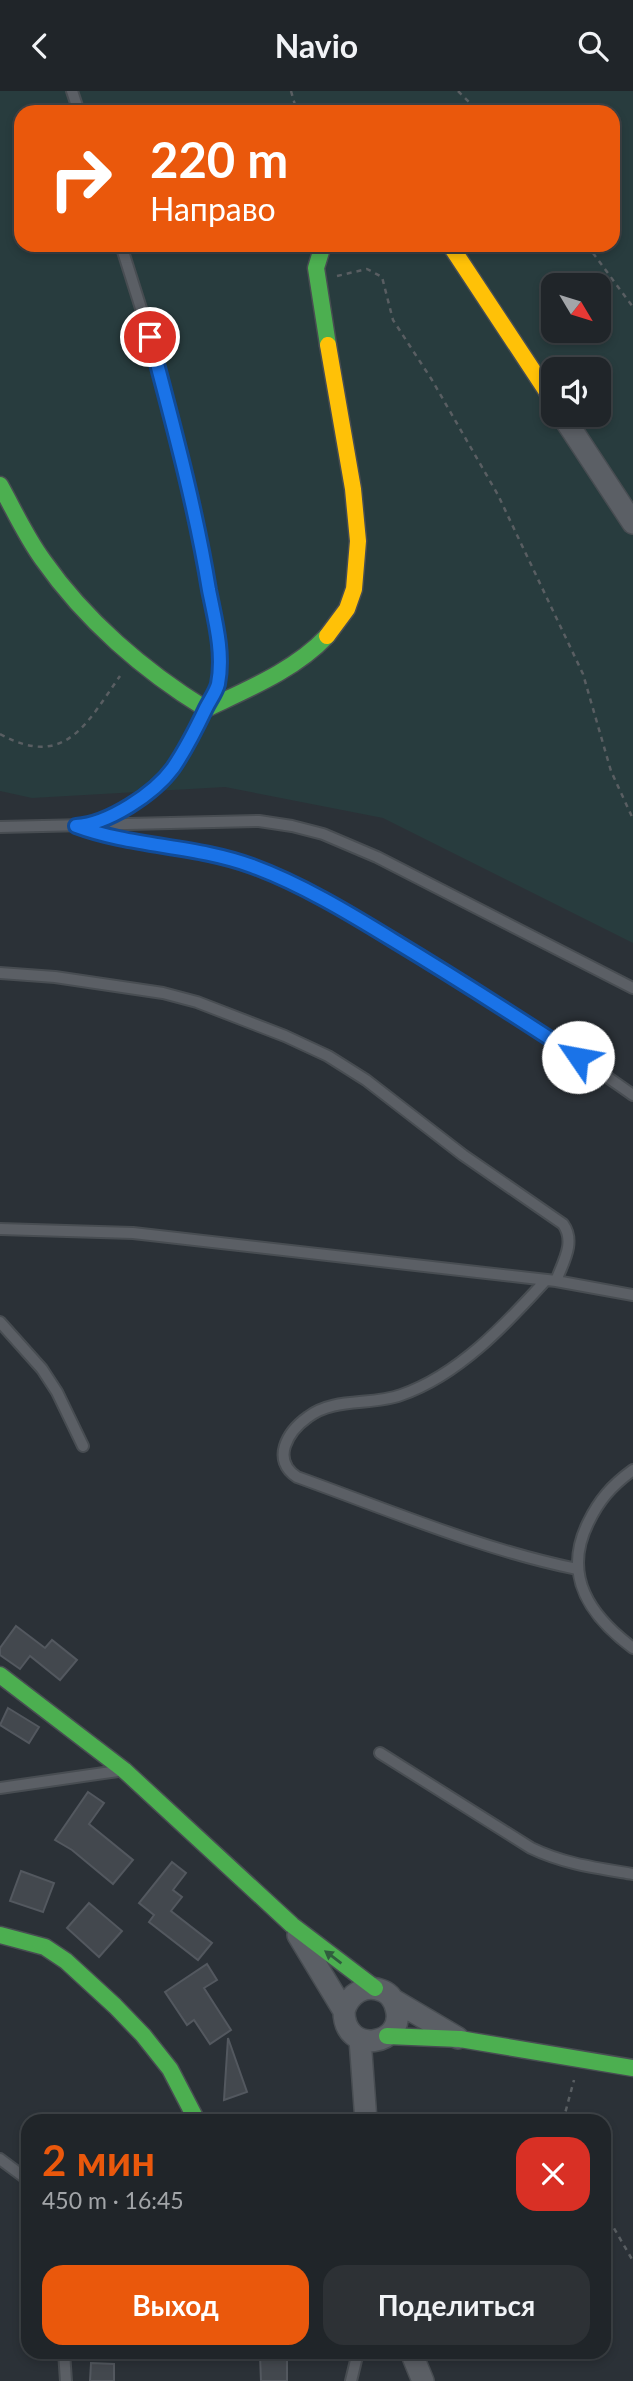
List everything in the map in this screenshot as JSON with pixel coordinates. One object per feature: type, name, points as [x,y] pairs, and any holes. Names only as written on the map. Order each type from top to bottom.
[{"type":"street","points":[[0,485],[32,543],[58,580],[134,656],[180,693],[206,709],[317,647],[347,610],[356,587],[358,560],[355,508],[317,282],[316,268],[321,252]]},
{"type":"street","points":[[455,252],[541,383]]},
{"type":"street","points":[[570,427],[633,523]]},
{"type":"street","points":[[0,1675],[124,1770],[292,1925],[383,1994],[460,2039]]},
{"type":"street","points":[[292,1925],[344,2011],[349,2031],[360,2039],[374,2042],[387,2036],[397,2019],[397,2011],[383,1994],[368,1988],[355,1993],[344,2011]]},
{"type":"street","points":[[0,1935],[45,1947],[65,1961],[115,2006],[170,2069],[193,2114]]},
{"type":"street","points":[[387,2036],[460,2039],[633,2068]]},
{"type":"street","points":[[360,2039],[365,2114]]},
{"type":"street","points":[[414,2359],[423,2381]]},
{"type":"lane","points":[[81,826],[136,803],[163,781],[189,744],[217,687],[220,666],[204,561],[173,424],[143,310],[123,252]]},
{"type":"lane","points":[[0,827],[259,821],[292,826],[323,834],[377,856],[633,988]]},
{"type":"lane","points":[[81,826],[109,837],[224,858],[275,875],[362,922],[478,992],[633,1095]]},
{"type":"lane","points":[[0,973],[55,977],[163,993],[197,1002],[272,1031],[328,1056],[366,1080],[463,1155],[563,1224],[569,1233],[569,1244],[551,1281],[472,1352],[418,1387],[389,1399],[332,1406],[316,1411],[290,1434],[283,1453],[283,1463],[287,1470],[297,1477],[459,1537],[527,1559],[577,1569]]},
{"type":"lane","points":[[0,1229],[133,1233],[551,1281],[633,1295]]},
{"type":"lane","points":[[0,1321],[43,1369],[83,1446]]},
{"type":"lane","points":[[633,1470],[608,1490],[596,1506],[583,1534],[577,1569],[590,1603],[617,1636],[633,1648]]},
{"type":"lane","points":[[380,1753],[552,1859],[572,1865],[633,1874]]},
{"type":"lane","points":[[0,1788],[124,1770]]},
{"type":"lane","points":[[0,2159],[21,2175]]},
{"type":"lane","points":[[64,2359],[66,2381]]},
{"type":"lane","points":[[351,2381],[356,2359]]},
{"type":"path","points":[[458,91],[472,105]]},
{"type":"path","points":[[592,252],[633,307]]},
{"type":"path","points":[[317,282],[367,269],[382,277],[393,320],[432,380],[498,495],[583,674],[611,771],[633,818]]},
{"type":"path","points":[[0,734],[40,747],[60,745],[75,734],[98,707],[134,656]]},
{"type":"path","points":[[565,2114],[579,2060]]},
{"type":"path","points":[[611,2223],[633,2261]]},
{"type":"green space","points":[[0,91],[633,91],[633,943],[383,818],[225,787],[32,798],[0,791]]},
{"type":"building","points":[[16,1626],[45,1648],[52,1640],[77,1660],[60,1680],[30,1656],[20,1669],[0,1655],[0,1648]]},
{"type":"building","points":[[8,1708],[39,1727],[29,1743],[0,1725]]},
{"type":"building","points":[[88,1792],[104,1803],[89,1824],[133,1860],[113,1884],[72,1850],[55,1840]]},
{"type":"building","points":[[172,1862],[186,1873],[173,1890],[182,1897],[171,1911],[212,1943],[198,1960],[149,1922],[154,1915],[139,1903]]},
{"type":"building","points":[[21,1871],[54,1883],[43,1912],[10,1901]]},
{"type":"building","points":[[89,1903],[122,1931],[99,1957],[67,1928]]},
{"type":"building","points":[[207,1964],[217,1980],[204,1988],[231,2030],[210,2044],[194,2020],[187,2025],[165,1992]]},
{"type":"building","points":[[228,2038],[247,2092],[224,2100]]},
{"type":"building","points":[[260,2359],[287,2359],[287,2381],[261,2381]]},
{"type":"building","points":[[91,2363],[114,2364],[114,2381],[90,2381]]},
{"type":"traffic: fast","points":[[321,252],[316,268],[328,345]]},
{"type":"traffic: fast","points":[[0,485],[37,551],[77,603],[138,661],[206,709],[286,669],[327,636]]},
{"type":"traffic: fast","points":[[0,1675],[124,1770],[292,1925],[375,1988]]},
{"type":"traffic: fast","points":[[0,1935],[45,1947],[66,1961],[115,2006],[170,2069],[193,2114]]},
{"type":"traffic: fast","points":[[387,2036],[460,2039],[633,2068]]},
{"type":"traffic: slow","points":[[455,252],[541,383]]},
{"type":"traffic: slow","points":[[327,636],[347,609],[354,589],[358,541],[353,489],[328,345]]},
{"type":"route","points":[[150,337],[190,492],[204,561],[218,639],[220,666],[217,687],[189,744],[163,781],[136,803],[87,825],[76,826],[109,837],[224,858],[275,875],[381,933],[578,1057]]}]
